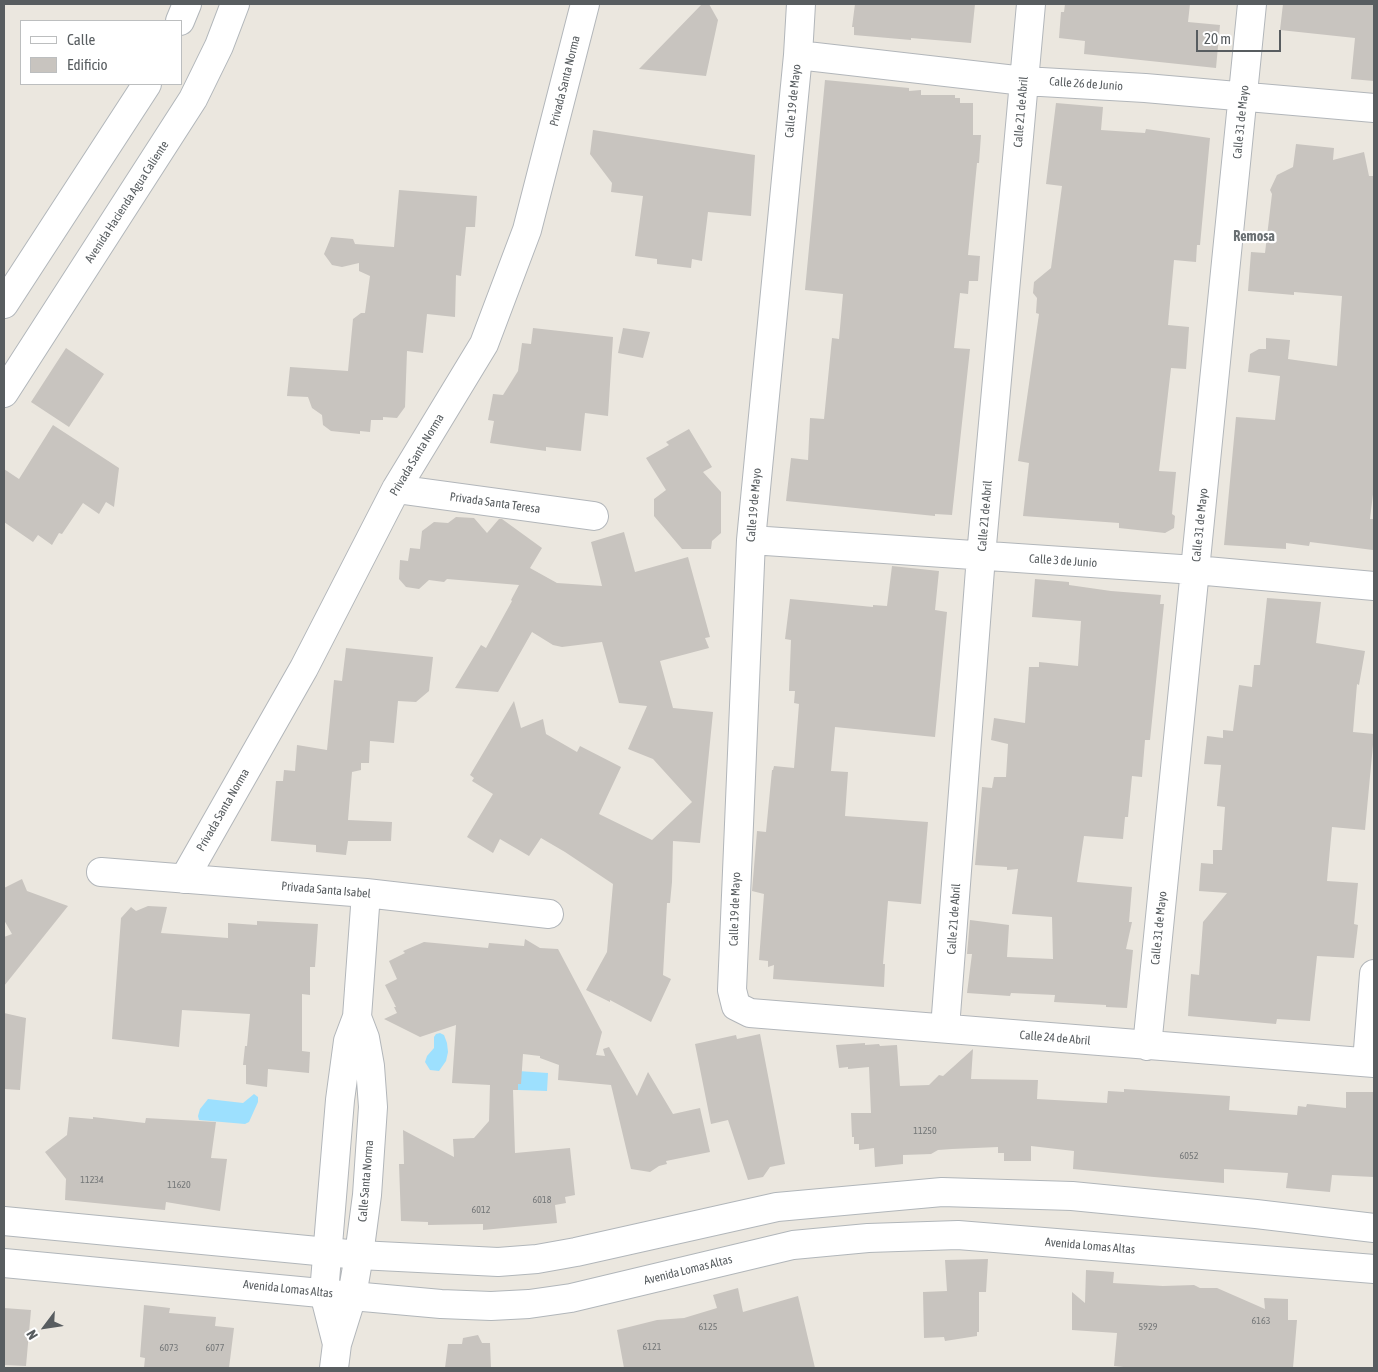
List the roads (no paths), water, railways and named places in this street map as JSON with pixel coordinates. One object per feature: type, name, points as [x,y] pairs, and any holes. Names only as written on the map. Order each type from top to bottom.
[{"type":"street","points":[[180,20],[187,4]]},
{"type":"street","name":"Avenida Hacienda Agua Caliente","points":[[4,393],[193,99],[219,46],[236,4]]},
{"type":"street","name":"Privada Santa Norma","points":[[184,878],[304,668],[396,489],[484,344],[527,230],[584,4]]},
{"type":"street","name":"Calle 19 de Mayo","points":[[736,1006],[732,990],[751,540],[798,55],[801,4]]},
{"type":"street","name":"Calle 21 de Abril","points":[[945,1028],[981,556],[1031,4]]},
{"type":"street","name":"Calle 31 de Mayo","points":[[1147,1046],[1252,4]]},
{"type":"street","name":"Calle 26 de Junio","points":[[798,55],[1024,80],[1145,88],[1374,108]]},
{"type":"street","points":[[4,304],[146,85]]},
{"type":"street","name":"Privada Santa Teresa","points":[[396,489],[594,516]]},
{"type":"street","name":"Calle 3 de Junio","points":[[751,540],[1196,570],[1374,586]]},
{"type":"street","name":"Privada Santa Isabel","points":[[101,872],[366,893],[549,914]]},
{"type":"street","name":"Calle Santa Norma","points":[[336,1356],[324,1293],[338,1113],[348,1041],[357,1016],[366,893]]},
{"type":"street","points":[[1370,1063],[1374,974]]},
{"type":"street","name":"Calle 24 de Abril","points":[[736,1006],[750,1013],[1370,1063]]},
{"type":"street","name":"Calle Santa Norma","points":[[336,1356],[352,1296],[359,1255],[372,1116],[370,1066],[365,1038],[357,1016]]},
{"type":"street","points":[[338,1113],[372,1116]]},
{"type":"street","points":[[4,1221],[359,1255],[498,1262],[537,1259],[576,1252],[778,1207],[942,1192],[1072,1196],[1374,1228]]},
{"type":"street","name":"Avenida Lomas Altas","points":[[4,1263],[441,1304],[491,1306],[529,1304],[571,1298],[793,1245],[868,1238],[958,1235],[1374,1269]]},
{"type":"water","points":[[440,1033],[444,1035],[447,1043],[446,1061],[439,1071],[430,1070],[425,1062],[427,1056],[434,1048],[434,1037]]},
{"type":"water","points":[[518,1071],[548,1073],[547,1091],[518,1090]]},
{"type":"water","points":[[254,1094],[258,1097],[258,1102],[249,1122],[245,1124],[199,1120],[200,1109],[208,1099],[243,1103]]},
{"type":"district","name":"Remosa","points":[[1254,237]]}]
